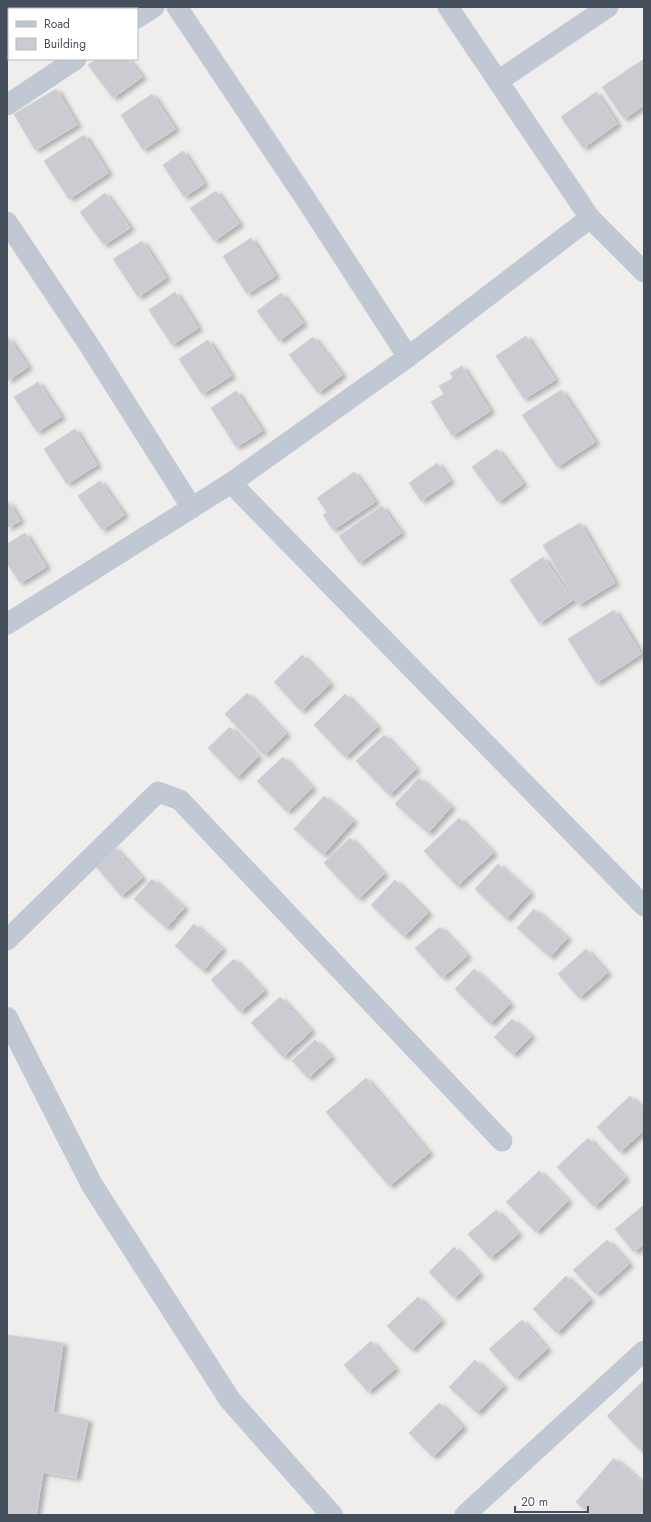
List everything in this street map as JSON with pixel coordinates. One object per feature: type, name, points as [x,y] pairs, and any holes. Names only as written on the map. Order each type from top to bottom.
[{"type":"street","points":[[138,17],[154,7]]},
{"type":"street","points":[[177,7],[305,198],[408,357]]},
{"type":"street","points":[[448,7],[590,218],[643,270]]},
{"type":"street","points":[[498,81],[608,7]]},
{"type":"street","points":[[7,105],[74,60]]},
{"type":"street","points":[[7,624],[231,483],[408,357],[590,218]]},
{"type":"street","points":[[7,222],[89,345],[192,508]]},
{"type":"street","points":[[231,483],[644,906]]},
{"type":"street","points":[[7,940],[158,792],[180,800],[502,1141]]},
{"type":"street","points":[[7,1018],[92,1184],[230,1400],[332,1515]]},
{"type":"street","points":[[465,1515],[644,1352]]},
{"type":"building","points":[[7,7],[20,7],[8,8],[7,25]]},
{"type":"building","points":[[644,59],[644,105],[624,119],[602,87]]},
{"type":"building","points":[[96,60],[129,60],[142,77],[113,98],[88,65]]},
{"type":"building","points":[[56,89],[77,125],[35,150],[14,114]]},
{"type":"building","points":[[596,92],[617,124],[583,148],[561,117]]},
{"type":"building","points":[[152,94],[175,129],[143,150],[121,115]]},
{"type":"building","points":[[84,135],[108,173],[69,199],[44,161]]},
{"type":"building","points":[[183,151],[204,184],[184,197],[163,165]]},
{"type":"building","points":[[216,191],[239,224],[214,241],[190,208]]},
{"type":"building","points":[[105,193],[130,228],[104,245],[80,212]]},
{"type":"building","points":[[251,238],[275,276],[247,294],[223,256]]},
{"type":"building","points":[[142,241],[166,278],[138,297],[113,259]]},
{"type":"building","points":[[175,292],[198,328],[172,345],[149,310]]},
{"type":"building","points":[[281,293],[303,323],[279,341],[257,311]]},
{"type":"building","points":[[7,336],[28,367],[7,381]]},
{"type":"building","points":[[526,336],[555,380],[524,399],[496,356]]},
{"type":"building","points":[[313,337],[342,375],[318,393],[289,355]]},
{"type":"building","points":[[208,340],[231,376],[202,394],[179,359]]},
{"type":"building","points":[[462,366],[490,411],[452,436],[431,402],[444,394],[439,386],[453,378],[450,373]]},
{"type":"building","points":[[38,382],[61,417],[37,432],[14,397]]},
{"type":"building","points":[[561,390],[595,442],[557,467],[522,415]]},
{"type":"building","points":[[236,391],[262,431],[236,447],[211,408]]},
{"type":"building","points":[[75,429],[97,465],[67,484],[44,449]]},
{"type":"building","points":[[497,449],[523,484],[498,502],[472,467]]},
{"type":"building","points":[[437,463],[450,481],[421,501],[409,483]]},
{"type":"building","points":[[354,472],[375,502],[333,530],[323,515],[327,512],[317,498]]},
{"type":"building","points":[[100,481],[124,515],[102,530],[78,496]]},
{"type":"building","points":[[7,500],[20,521],[7,528]]},
{"type":"building","points":[[382,506],[401,533],[359,563],[339,536]]},
{"type":"building","points":[[580,523],[615,583],[578,605],[543,545]]},
{"type":"building","points":[[25,533],[46,567],[20,583],[7,563],[7,544]]},
{"type":"building","points":[[543,557],[573,600],[539,623],[510,580]]},
{"type":"building","points":[[614,610],[641,654],[596,683],[568,639]]},
{"type":"building","points":[[302,655],[330,684],[301,711],[274,682]]},
{"type":"building","points":[[247,693],[286,734],[264,755],[225,714]]},
{"type":"building","points":[[345,694],[377,727],[345,757],[314,725]]},
{"type":"building","points":[[230,727],[258,757],[237,778],[208,748]]},
{"type":"building","points":[[384,735],[416,769],[389,795],[356,761]]},
{"type":"building","points":[[283,757],[312,788],[287,812],[257,781]]},
{"type":"building","points":[[419,778],[451,807],[428,833],[395,804]]},
{"type":"building","points":[[324,796],[353,821],[323,855],[294,829]]},
{"type":"building","points":[[459,818],[493,853],[457,886],[424,851]]},
{"type":"building","points":[[350,838],[384,874],[358,899],[324,863]]},
{"type":"building","points":[[114,847],[142,878],[121,896],[94,864]]},
{"type":"building","points":[[498,864],[530,893],[506,919],[475,889]]},
{"type":"building","points":[[152,879],[184,908],[166,928],[134,899]]},
{"type":"building","points":[[395,880],[428,913],[404,937],[371,905]]},
{"type":"building","points":[[534,909],[567,938],[550,957],[517,928]]},
{"type":"building","points":[[194,924],[222,949],[203,971],[175,946]]},
{"type":"building","points":[[440,927],[467,956],[442,978],[415,948]]},
{"type":"building","points":[[586,949],[607,973],[579,998],[558,974]]},
{"type":"building","points":[[234,959],[264,991],[240,1012],[211,980]]},
{"type":"building","points":[[474,969],[510,1004],[490,1024],[455,989]]},
{"type":"building","points":[[280,997],[311,1031],[283,1057],[251,1023]]},
{"type":"building","points":[[512,1019],[531,1036],[513,1055],[494,1037]]},
{"type":"building","points":[[315,1040],[331,1057],[308,1078],[292,1061]]},
{"type":"building","points":[[366,1078],[429,1153],[389,1186],[326,1112]]},
{"type":"building","points":[[630,1096],[644,1111],[644,1130],[620,1152],[597,1127]]},
{"type":"building","points":[[588,1138],[625,1178],[594,1207],[557,1167]]},
{"type":"building","points":[[539,1171],[568,1201],[536,1232],[506,1202]]},
{"type":"building","points":[[644,1205],[644,1244],[634,1252],[615,1229]]},
{"type":"building","points":[[496,1210],[518,1234],[490,1258],[468,1234]]},
{"type":"building","points":[[607,1240],[629,1264],[596,1294],[573,1270]]},
{"type":"building","points":[[454,1247],[479,1274],[454,1298],[429,1272]]},
{"type":"building","points":[[566,1276],[590,1300],[557,1333],[533,1309]]},
{"type":"building","points":[[418,1297],[441,1321],[411,1350],[387,1326]]},
{"type":"building","points":[[522,1320],[547,1349],[515,1378],[489,1349]]},
{"type":"building","points":[[8,1335],[63,1343],[53,1412],[88,1420],[76,1478],[43,1472],[36,1515],[7,1515]]},
{"type":"building","points":[[371,1341],[395,1369],[368,1392],[344,1365]]},
{"type":"building","points":[[475,1360],[503,1386],[477,1413],[449,1387]]},
{"type":"building","points":[[644,1380],[644,1446],[640,1450],[607,1416]]},
{"type":"building","points":[[439,1403],[463,1427],[433,1457],[409,1433]]},
{"type":"building","points":[[614,1458],[644,1484],[644,1511],[641,1515],[591,1515],[576,1502]]}]
